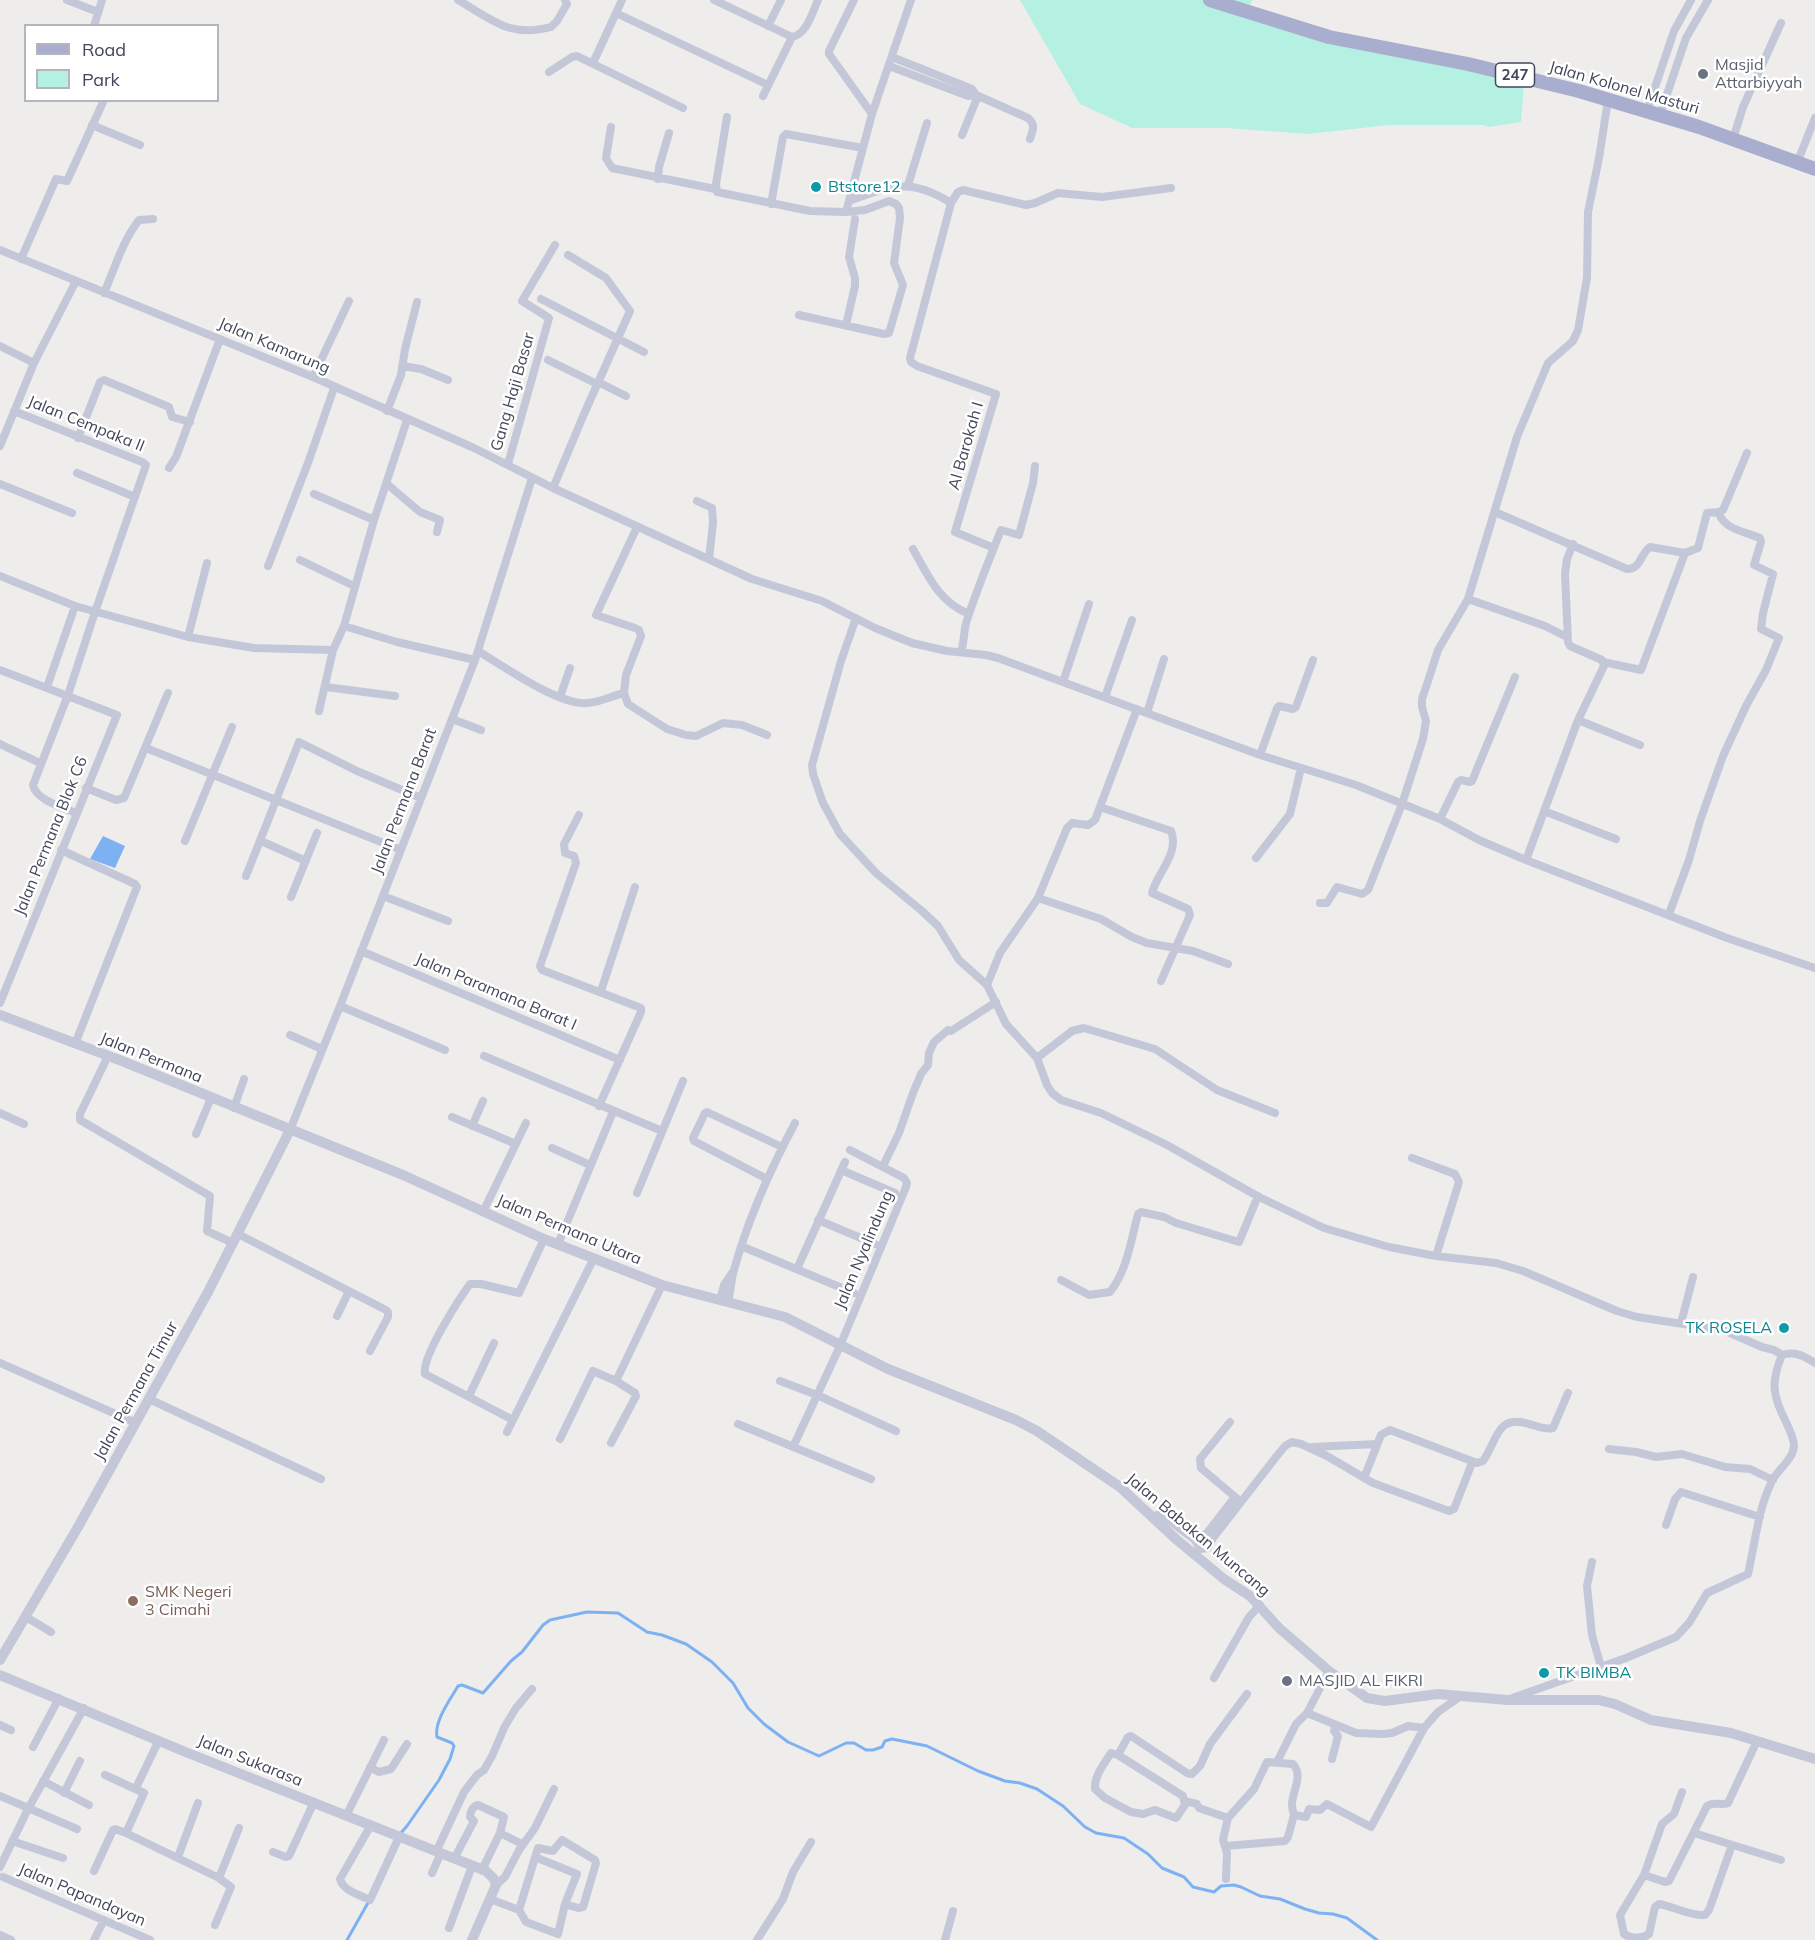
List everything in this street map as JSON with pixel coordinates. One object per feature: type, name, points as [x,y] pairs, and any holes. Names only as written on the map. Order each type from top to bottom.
[{"type":"main road","name":"Jalan Kolonel Masturi","points":[[1210,0],[1329,37],[1468,64],[1608,99],[1733,139],[1815,169]]},
{"type":"street","points":[[94,24],[102,0]]},
{"type":"street","points":[[458,0],[511,30],[522,32],[551,27],[564,11],[567,4],[565,0]]},
{"type":"street","points":[[593,63],[622,0]]},
{"type":"street","points":[[714,0],[792,37],[798,36],[803,31],[818,0]]},
{"type":"street","points":[[768,26],[780,0]]},
{"type":"street","points":[[854,0],[829,51],[872,114]]},
{"type":"street","points":[[846,213],[872,114],[911,0]]},
{"type":"street","points":[[1653,113],[1657,81],[1674,31],[1690,0]]},
{"type":"street","points":[[1653,113],[1670,85],[1686,38],[1708,0]]},
{"type":"street","points":[[71,1],[98,12]]},
{"type":"street","points":[[616,13],[768,85]]},
{"type":"street","points":[[1733,139],[1743,107],[1780,23]]},
{"type":"street","points":[[763,96],[792,37]]},
{"type":"street","points":[[549,72],[576,56],[683,108]]},
{"type":"street","points":[[891,61],[939,80],[972,89],[977,95],[1028,118],[1033,123],[1034,129],[1030,139]]},
{"type":"street","points":[[962,135],[977,95]]},
{"type":"street","points":[[864,103],[869,103],[878,96]]},
{"type":"street","points":[[1320,903],[1328,903],[1337,887],[1362,894],[1367,892],[1402,804],[1423,739],[1426,721],[1422,699],[1438,650],[1468,599],[1517,437],[1548,363],[1573,341],[1578,330],[1587,278],[1588,212],[1608,99]]},
{"type":"street","points":[[21,259],[56,179],[67,181],[103,102]]},
{"type":"street","points":[[715,189],[727,117]]},
{"type":"street","points":[[1797,163],[1815,118]]},
{"type":"street","points":[[908,185],[927,123]]},
{"type":"street","points":[[92,125],[140,146]]},
{"type":"street","points":[[611,127],[606,158],[612,168],[715,189],[720,194],[810,212],[846,213],[865,210],[889,201],[897,206],[900,218],[894,263],[903,285],[889,333],[799,315]]},
{"type":"street","points":[[658,179],[669,133]]},
{"type":"street","points":[[771,204],[783,137],[786,134],[863,148]]},
{"type":"street","points":[[849,201],[884,189],[908,185],[938,194],[951,203],[958,192],[963,190],[1026,205],[1058,193],[1102,197],[1171,188]]},
{"type":"street","name":"Al Barokah I","points":[[951,203],[910,358],[916,366],[996,394],[955,532],[994,548]]},
{"type":"street","points":[[104,293],[124,242],[139,220],[153,219]]},
{"type":"street","points":[[846,325],[855,286],[849,257],[855,219]]},
{"type":"street","name":"Gang Haji Basar","points":[[508,464],[549,318],[522,301],[555,244]]},
{"type":"street","name":"Jalan Kamarung","points":[[0,250],[313,377],[508,464],[532,478],[752,579],[833,606],[912,643],[947,651],[986,655],[1260,755],[1356,785],[1440,819],[1479,840],[1526,860],[1727,938],[1815,968]]},
{"type":"street","points":[[554,488],[597,383],[630,313],[606,278],[568,255]]},
{"type":"street","points":[[0,446],[2,432],[14,411],[34,363],[76,282]]},
{"type":"street","points":[[541,299],[644,352]]},
{"type":"street","points":[[313,377],[348,301]]},
{"type":"street","points":[[387,411],[401,375],[417,302]]},
{"type":"street","points":[[169,468],[190,422],[220,339]]},
{"type":"street","points":[[0,346],[34,363]]},
{"type":"street","points":[[548,360],[626,396]]},
{"type":"street","points":[[402,366],[421,369],[448,380]]},
{"type":"street","points":[[78,438],[100,382],[104,380],[158,401],[169,407],[172,417],[190,422]]},
{"type":"street","points":[[268,566],[334,388]]},
{"type":"street","name":"Jalan Cempaka II","points":[[14,411],[142,462],[146,465],[135,497]]},
{"type":"street","points":[[319,711],[333,650],[344,626],[374,520],[407,420]]},
{"type":"street","points":[[1669,914],[1723,756],[1766,670],[1779,638],[1761,629],[1773,573],[1754,565],[1761,542],[1760,538],[1728,526],[1720,519],[1719,512],[1727,500],[1747,453]]},
{"type":"street","points":[[961,652],[965,642],[964,631],[969,614],[1001,530],[1019,534],[1033,483],[1035,466]]},
{"type":"street","points":[[76,813],[51,802],[33,789],[33,784],[68,695],[94,612],[135,497],[77,473]]},
{"type":"street","name":"Jalan Permana Barat","points":[[290,1130],[476,656],[532,478]]},
{"type":"street","points":[[0,484],[72,513]]},
{"type":"street","points":[[387,484],[420,512],[440,520],[437,532]]},
{"type":"street","points":[[314,494],[374,520]]},
{"type":"street","points":[[697,501],[712,508],[713,523],[709,559]]},
{"type":"street","points":[[1495,512],[1630,569],[1636,567],[1650,547],[1685,552],[1698,548],[1707,513],[1719,512]]},
{"type":"street","points":[[637,527],[596,615],[639,630],[641,636],[626,675],[624,693],[628,704],[667,729],[686,735],[696,736],[723,723],[742,725],[767,735]]},
{"type":"street","points":[[1574,544],[1567,559],[1564,574],[1567,637],[1570,646],[1603,662],[1641,670],[1685,552]]},
{"type":"street","points":[[913,549],[936,590],[945,600],[969,614]]},
{"type":"street","points":[[300,560],[354,586]]},
{"type":"street","points":[[188,637],[207,563]]},
{"type":"street","points":[[0,576],[75,606],[188,637],[254,648],[333,650]]},
{"type":"street","points":[[1468,599],[1545,626],[1567,637]]},
{"type":"street","points":[[1063,682],[1089,604]]},
{"type":"street","points":[[47,687],[75,606]]},
{"type":"street","points":[[856,618],[813,758],[813,774],[817,788],[840,834],[876,873],[938,926],[959,960],[987,985],[1012,1033],[1037,1059],[1047,1085],[1052,1093],[1061,1100],[1101,1113],[1167,1145],[1258,1196],[1324,1228],[1389,1247],[1436,1256],[1496,1263],[1523,1271],[1617,1311],[1637,1317],[1723,1330],[1782,1355],[1798,1354],[1815,1363]]},
{"type":"street","points":[[1105,697],[1132,620]]},
{"type":"street","points":[[344,626],[397,642],[476,656],[560,697],[587,703],[624,693]]},
{"type":"street","points":[[1147,713],[1164,659]]},
{"type":"street","points":[[1260,755],[1277,708],[1280,706],[1293,709],[1296,707],[1313,660]]},
{"type":"street","points":[[1526,860],[1578,720],[1604,666],[1603,662]]},
{"type":"street","points":[[560,697],[570,668]]},
{"type":"street","points":[[0,670],[68,695]]},
{"type":"street","points":[[1440,819],[1458,782],[1472,781],[1515,677]]},
{"type":"street","points":[[326,687],[395,696]]},
{"type":"street","points":[[86,788],[116,800],[124,798],[168,693]]},
{"type":"street","name":"Jalan Permana Blok C6","points":[[0,1003],[117,715],[68,695]]},
{"type":"street","points":[[987,985],[1000,954],[1038,898],[1067,828],[1072,823],[1092,824],[1137,709]]},
{"type":"street","points":[[452,719],[481,730]]},
{"type":"street","points":[[1578,720],[1640,745]]},
{"type":"street","points":[[185,841],[232,727]]},
{"type":"street","points":[[246,876],[297,744],[300,742],[357,771],[421,798]]},
{"type":"street","points":[[0,744],[40,763]]},
{"type":"street","points":[[146,747],[401,850]]},
{"type":"street","points":[[1256,858],[1290,814],[1301,768]]},
{"type":"street","points":[[1100,807],[1171,831],[1172,851],[1152,893],[1190,912],[1161,981]]},
{"type":"street","points":[[1544,811],[1616,839]]},
{"type":"street","points":[[579,815],[564,844],[566,853],[574,856],[576,863],[540,966],[542,970],[641,1008],[599,1106]]},
{"type":"street","points":[[291,897],[317,833]]},
{"type":"street","points":[[261,841],[306,861]]},
{"type":"street","points":[[61,850],[137,886],[75,1044]]},
{"type":"street","points":[[601,991],[635,887]]},
{"type":"street","points":[[383,897],[448,921]]},
{"type":"street","points":[[1038,898],[1101,919],[1138,940],[1193,951],[1228,964]]},
{"type":"street","name":"Jalan Paramana Barat I","points":[[361,951],[620,1060]]},
{"type":"street","points":[[850,1150],[883,1166],[899,1133],[917,1083],[928,1065],[929,1053],[934,1042],[948,1030],[951,1031],[996,1002]]},
{"type":"street","points":[[340,1006],[445,1050]]},
{"type":"street","name":"Jalan Permana","points":[[0,1015],[290,1130]]},
{"type":"street","points":[[1037,1059],[1072,1031],[1084,1028],[1155,1049],[1217,1090],[1275,1113]]},
{"type":"street","points":[[290,1035],[322,1049]]},
{"type":"street","points":[[108,1056],[80,1114],[80,1120],[210,1196],[207,1231],[236,1238],[349,1291],[388,1312],[388,1317],[370,1351]]},
{"type":"street","points":[[484,1056],[662,1131]]},
{"type":"street","points":[[234,1108],[244,1079]]},
{"type":"street","points":[[637,1193],[683,1081]]},
{"type":"street","points":[[196,1134],[211,1098]]},
{"type":"street","points":[[472,1126],[483,1101]]},
{"type":"street","points":[[558,1244],[613,1112]]},
{"type":"street","points":[[767,1179],[694,1141],[693,1138],[707,1112],[782,1147]]},
{"type":"street","points":[[0,1113],[24,1124]]},
{"type":"street","points":[[452,1118],[516,1144]]},
{"type":"street","points":[[484,1210],[526,1123]]},
{"type":"street","points":[[724,1300],[732,1288],[733,1273],[741,1246],[767,1179],[795,1123]]},
{"type":"street","name":"Jalan Permana Utara","points":[[290,1130],[404,1175],[544,1239],[662,1285],[785,1317],[840,1346]]},
{"type":"street","name":"Jalan Permana Timur","points":[[0,1660],[136,1423],[236,1238],[290,1130]]},
{"type":"street","points":[[552,1148],[590,1165]]},
{"type":"street","points":[[1412,1158],[1455,1174],[1458,1178],[1436,1256]]},
{"type":"street","points":[[797,1269],[843,1166],[895,1193]]},
{"type":"street","name":"Jalan Nyalindung","points":[[840,1346],[907,1183],[904,1178],[883,1166]]},
{"type":"street","points":[[1060,1280],[1089,1295],[1110,1292],[1118,1282],[1124,1267],[1138,1214],[1141,1212],[1164,1217],[1176,1223],[1239,1242],[1258,1196]]},
{"type":"street","points":[[818,1220],[875,1244]]},
{"type":"street","points":[[513,1420],[425,1374],[424,1365],[436,1339],[470,1284],[481,1284],[519,1293],[544,1239]]},
{"type":"street","points":[[741,1246],[854,1293]]},
{"type":"street","points":[[507,1432],[594,1257]]},
{"type":"street","points":[[1681,1323],[1693,1276]]},
{"type":"street","points":[[616,1381],[662,1285]]},
{"type":"street","points":[[338,1316],[349,1291]]},
{"type":"street","points":[[469,1396],[494,1343]]},
{"type":"street","points":[[792,1447],[840,1346]]},
{"type":"street","name":"Jalan Babakan Muncang","points":[[840,1346],[888,1369],[1016,1420],[1037,1431],[1120,1487],[1224,1580],[1250,1596],[1279,1628],[1329,1671],[1367,1698],[1377,1701],[1398,1700],[1438,1694],[1508,1700],[1599,1700],[1615,1704],[1651,1720],[1704,1728],[1815,1759]]},
{"type":"street","points":[[1508,1700],[1676,1637],[1689,1623],[1707,1593],[1747,1576],[1760,1517],[1773,1480],[1794,1447],[1793,1438],[1773,1392],[1782,1355]]},
{"type":"street","points":[[0,1363],[136,1423]]},
{"type":"street","points":[[560,1439],[593,1371],[633,1390],[636,1396],[611,1443]]},
{"type":"street","points":[[780,1381],[896,1431]]},
{"type":"street","points":[[1364,1478],[1381,1435],[1390,1430],[1472,1463],[1483,1461],[1490,1452],[1500,1430],[1511,1421],[1548,1429],[1553,1428],[1568,1393]]},
{"type":"street","points":[[149,1399],[321,1479]]},
{"type":"street","points":[[1230,1422],[1200,1459],[1199,1464],[1238,1499]]},
{"type":"street","points":[[738,1424],[871,1479]]},
{"type":"street","points":[[1154,1518],[1162,1515],[1195,1540],[1198,1546],[1204,1550],[1208,1548],[1210,1536],[1238,1499],[1285,1446],[1292,1442],[1309,1447],[1373,1484],[1452,1511],[1472,1463]]},
{"type":"street","points":[[1309,1447],[1377,1444]]},
{"type":"street","points":[[1609,1449],[1656,1457],[1682,1454],[1725,1467],[1750,1469],[1773,1480]]},
{"type":"street","points":[[1666,1525],[1675,1499],[1681,1492],[1760,1517]]},
{"type":"street","points":[[1195,1540],[1210,1536]]},
{"type":"street","points":[[1592,1562],[1587,1586],[1592,1635],[1601,1667]]},
{"type":"street","points":[[1214,1678],[1249,1617],[1260,1605]]},
{"type":"street","points":[[26,1617],[51,1632]]},
{"type":"street","points":[[1277,1762],[1296,1724],[1308,1713],[1329,1671]]},
{"type":"street","name":"Jalan Sukarasa","points":[[0,1675],[482,1870]]},
{"type":"street","points":[[432,1873],[438,1852],[464,1792],[477,1775],[484,1770],[505,1726],[532,1689]]},
{"type":"street","points":[[1118,1755],[1128,1737],[1135,1737],[1187,1773],[1192,1774],[1200,1766],[1210,1744],[1247,1694]]},
{"type":"street","points":[[1294,1815],[1306,1817],[1310,1808],[1320,1810],[1327,1804],[1368,1827],[1372,1826],[1424,1728],[1438,1712],[1461,1696]]},
{"type":"street","points":[[33,1747],[59,1698]]},
{"type":"street","points":[[0,1867],[28,1809],[84,1708]]},
{"type":"street","points":[[1308,1713],[1356,1733],[1392,1733],[1408,1726],[1424,1728]]},
{"type":"street","points":[[0,1725],[11,1730]]},
{"type":"street","points":[[1332,1759],[1338,1736],[1334,1731],[1335,1725]]},
{"type":"street","points":[[136,1788],[159,1740]]},
{"type":"street","points":[[346,1816],[384,1740]]},
{"type":"street","points":[[1644,1875],[1665,1882],[1669,1881],[1709,1804],[1728,1803],[1757,1741]]},
{"type":"street","points":[[370,1767],[379,1772],[391,1769],[407,1744]]},
{"type":"street","points":[[1111,1753],[1118,1755],[1183,1796],[1185,1801],[1176,1818],[1155,1809],[1143,1814],[1135,1813],[1105,1798],[1095,1789],[1095,1783],[1111,1753]]},
{"type":"street","points":[[64,1793],[80,1761]]},
{"type":"street","points":[[1226,1846],[1285,1841],[1288,1838],[1294,1815],[1292,1804],[1297,1781],[1297,1768],[1293,1764],[1268,1762],[1254,1789],[1228,1818],[1223,1840],[1226,1846],[1226,1879]]},
{"type":"street","points":[[105,1775],[136,1788],[144,1794],[126,1833]]},
{"type":"street","points":[[43,1782],[89,1805]]},
{"type":"street","points":[[472,1940],[496,1885],[505,1877],[522,1844],[535,1828],[554,1790]]},
{"type":"street","points":[[1682,1792],[1674,1814],[1662,1824],[1644,1875],[1620,1915],[1622,1931],[1627,1936],[1644,1937],[1649,1934],[1655,1907],[1659,1904],[1696,1915],[1705,1915],[1709,1910],[1732,1845]]},
{"type":"street","points":[[0,1796],[77,1829]]},
{"type":"street","points":[[1185,1801],[1197,1804],[1199,1808],[1210,1813],[1228,1818]]},
{"type":"street","points":[[273,1852],[289,1856],[314,1802]]},
{"type":"street","points":[[178,1857],[198,1803]]},
{"type":"street","points":[[448,1929],[482,1870],[500,1833],[504,1817],[476,1806],[470,1815],[474,1821],[454,1859]]},
{"type":"street","points":[[371,1825],[340,1879],[341,1884],[349,1890],[370,1900],[399,1837]]},
{"type":"street","points":[[94,1871],[115,1828],[219,1878],[232,1888],[215,1925]]},
{"type":"street","points":[[219,1878],[239,1828]]},
{"type":"street","points":[[500,1833],[522,1844]]},
{"type":"street","points":[[1694,1833],[1781,1860]]},
{"type":"street","points":[[519,1910],[539,1847],[553,1851],[562,1840],[595,1860],[596,1867],[583,1907],[578,1908],[565,1904]]},
{"type":"street","points":[[12,1841],[63,1858]]},
{"type":"street","points":[[757,1940],[783,1899],[793,1872],[811,1842]]},
{"type":"street","points":[[490,1899],[519,1910],[526,1922],[558,1937],[565,1904],[578,1874],[535,1857]]},
{"type":"street","points":[[482,1870],[496,1885]]},
{"type":"street","name":"Jalan Papandayan","points":[[3,1877],[150,1940]]},
{"type":"street","points":[[945,1940],[953,1911]]},
{"type":"street","points":[[94,1940],[104,1920]]},
{"type":"street","points":[[0,1935],[11,1940]]},
{"type":"green space","points":[[1020,0],[1252,0],[1247,17],[1524,82],[1521,122],[1489,127],[1483,125],[1389,125],[1308,134],[1226,128],[1132,128],[1080,104]]},
{"type":"water","points":[[103,836],[125,846],[115,868],[90,859]]},
{"type":"waterway","points":[[400,1834],[439,1780],[450,1759],[454,1746],[437,1737],[437,1731],[443,1711],[458,1686],[462,1685],[483,1693],[550,1620],[587,1612],[618,1613],[647,1632],[686,1644],[712,1662],[733,1683],[748,1708],[764,1724],[788,1742],[819,1756],[846,1743],[854,1743],[866,1750],[882,1747],[885,1741],[892,1739],[927,1746],[978,1771],[1037,1789],[1063,1806],[1085,1827],[1096,1833],[1124,1838],[1148,1854],[1162,1868],[1184,1877],[1193,1887],[1214,1892],[1221,1886],[1241,1887],[1260,1896],[1280,1899],[1319,1913],[1347,1918],[1377,1940]]},
{"type":"waterway","points":[[347,1940],[369,1901]]},
{"type":"place","name":"Masjid Attarbiyyah","points":[[1703,74]]},
{"type":"place","name":"Btstore12","points":[[816,187]]},
{"type":"place","name":"TK ROSELA","points":[[1784,1328]]},
{"type":"place","name":"SMK Negeri 3 Cimahi","points":[[133,1601]]},
{"type":"place","name":"TK BIMBA","points":[[1544,1673]]},
{"type":"place","name":"MASJID AL FIKRI","points":[[1287,1681]]}]
